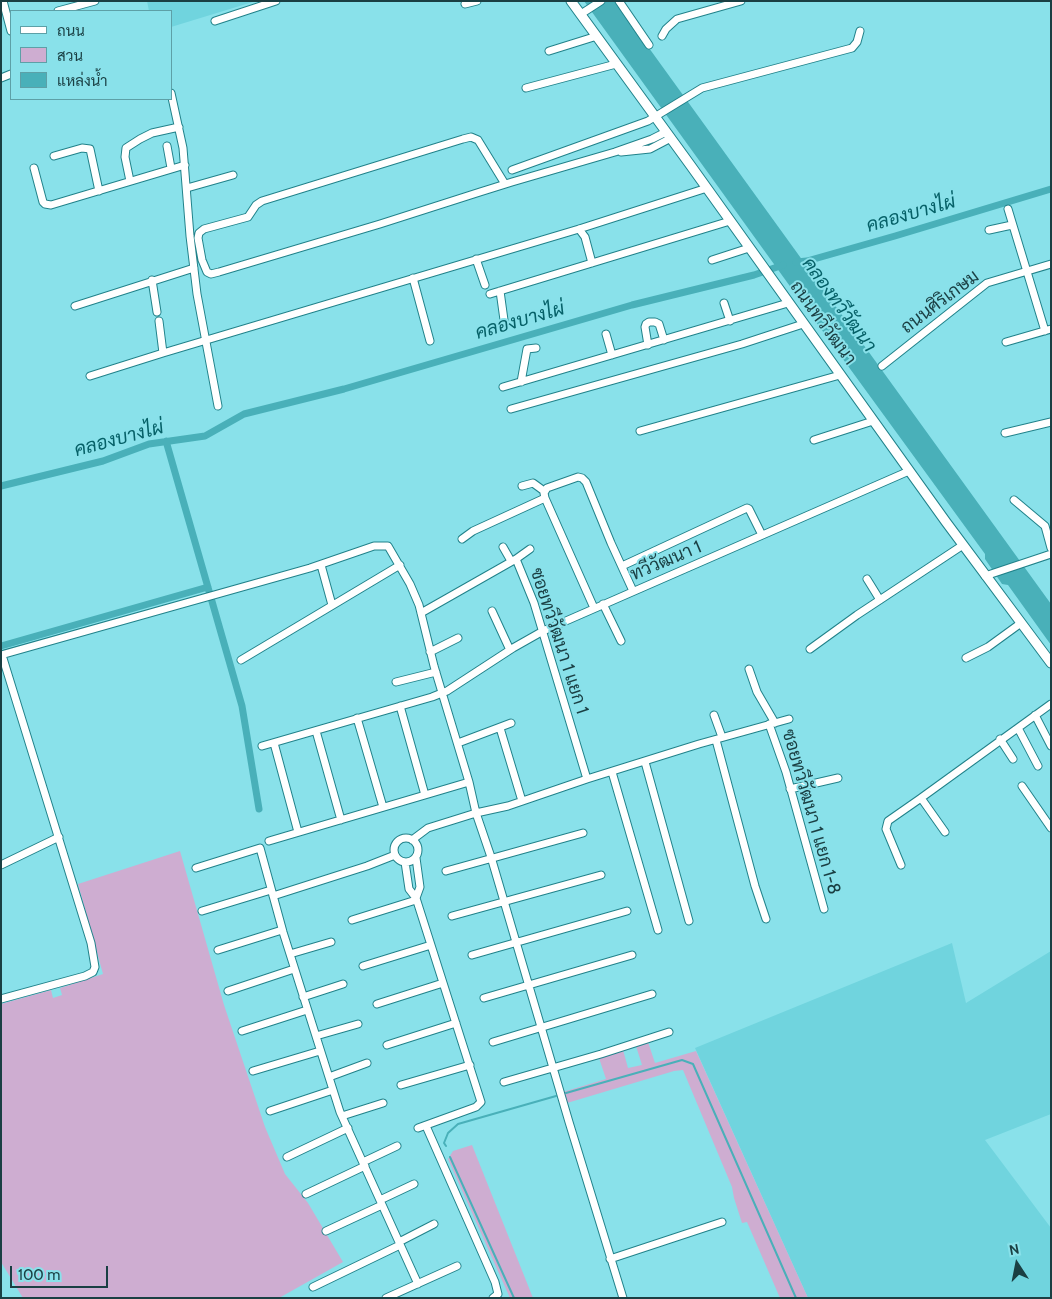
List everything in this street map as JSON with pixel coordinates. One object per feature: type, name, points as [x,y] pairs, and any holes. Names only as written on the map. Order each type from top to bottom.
[{"type":"main road","name":"ถนนทวีวัฒนา","points":[[571,1],[584,12],[597,36],[616,64],[985,576],[1051,663]]},
{"type":"street","points":[[3,1],[10,23]]},
{"type":"street","points":[[62,10],[95,1]]},
{"type":"street","points":[[216,20],[276,1]]},
{"type":"street","points":[[465,4],[477,1]]},
{"type":"street","points":[[584,12],[601,1]]},
{"type":"street","points":[[619,1],[649,45]]},
{"type":"street","points":[[662,36],[671,23],[677,19],[741,1]]},
{"type":"street","points":[[512,170],[577,148],[656,117],[695,91],[720,82],[852,48],[857,42],[860,31]]},
{"type":"street","points":[[549,51],[597,36]]},
{"type":"street","points":[[526,88],[616,64]]},
{"type":"street","points":[[172,96],[185,164],[194,268],[218,406]]},
{"type":"street","points":[[130,181],[125,157],[126,148],[140,138],[152,133],[179,127]]},
{"type":"street","points":[[505,184],[478,140],[471,137],[262,201],[256,205],[248,217],[204,229],[199,233],[198,238],[202,260],[207,272],[211,274],[219,272],[615,152],[650,149],[669,135]]},
{"type":"street","points":[[167,146],[171,168]]},
{"type":"street","points":[[54,156],[82,148],[90,149],[99,191]]},
{"type":"street","points":[[34,168],[41,198],[45,204],[52,205],[185,164]]},
{"type":"street","points":[[186,188],[234,175]]},
{"type":"street","points":[[90,376],[579,229],[707,188]]},
{"type":"street","points":[[1006,342],[1048,330],[1026,271],[1008,209]]},
{"type":"street","points":[[490,294],[730,221]]},
{"type":"street","points":[[989,230],[1012,225]]},
{"type":"street","points":[[579,229],[585,237],[592,262]]},
{"type":"street","points":[[712,260],[749,248]]},
{"type":"street","points":[[476,259],[485,285]]},
{"type":"street","name":"ถนนศิริเกษม","points":[[882,366],[987,283],[1051,264]]},
{"type":"street","points":[[75,306],[194,268]]},
{"type":"street","points":[[413,278],[430,341]]},
{"type":"street","points":[[152,280],[156,312]]},
{"type":"street","points":[[500,291],[504,320]]},
{"type":"street","points":[[724,303],[730,321]]},
{"type":"street","points":[[503,387],[788,303]]},
{"type":"street","points":[[160,321],[163,353]]},
{"type":"street","points":[[648,345],[645,327],[649,322],[659,324],[664,340]]},
{"type":"street","points":[[511,409],[742,344],[803,324]]},
{"type":"street","points":[[606,334],[612,355]]},
{"type":"street","points":[[522,382],[527,350],[536,348]]},
{"type":"street","points":[[640,431],[840,375]]},
{"type":"street","points":[[814,440],[872,420]]},
{"type":"street","points":[[1005,433],[1051,422]]},
{"type":"street","name":"ทวีวัฒนา 1","points":[[262,746],[447,691],[543,631],[909,471]]},
{"type":"street","points":[[462,539],[473,531],[545,495],[547,488],[571,479],[582,478],[586,482],[633,591]]},
{"type":"street","points":[[522,486],[533,483],[545,495],[594,608]]},
{"type":"street","points":[[1014,500],[1045,526],[1051,548]]},
{"type":"street","points":[[622,566],[747,508],[750,509],[762,536]]},
{"type":"street","points":[[1,999],[85,976],[93,972],[96,967],[91,943],[2,655],[82,634],[254,582],[321,565],[381,545],[388,546],[410,584],[421,613],[430,652],[458,743],[476,813],[492,857],[553,1068],[623,1298]]},
{"type":"street","points":[[810,649],[963,545]]},
{"type":"street","points":[[503,547],[513,560],[530,549]]},
{"type":"street","points":[[985,576],[1051,554]]},
{"type":"street","name":"ซอยทวีวัฒนา 1 แยก 1","points":[[421,613],[513,560],[527,584],[543,631],[587,779]]},
{"type":"street","points":[[321,565],[332,605]]},
{"type":"street","points":[[242,660],[400,565]]},
{"type":"street","points":[[867,579],[880,600]]},
{"type":"street","points":[[604,604],[621,641]]},
{"type":"street","points":[[492,611],[510,650]]},
{"type":"street","points":[[966,658],[988,647],[1021,623]]},
{"type":"street","points":[[430,652],[458,638]]},
{"type":"street","name":"ซอยทวีวัฒนา 1 แยก 1-8","points":[[749,669],[756,692],[772,723],[824,909]]},
{"type":"street","points":[[396,682],[436,672]]},
{"type":"street","points":[[901,865],[886,826],[888,822],[1000,739],[1051,704]]},
{"type":"street","points":[[400,706],[425,794]]},
{"type":"street","points":[[714,715],[755,886],[766,919]]},
{"type":"street","points":[[1035,715],[1051,746]]},
{"type":"street","points":[[356,718],[383,807]]},
{"type":"street","points":[[412,840],[428,828],[476,813],[508,806],[587,779],[789,718]]},
{"type":"street","points":[[458,743],[511,723]]},
{"type":"street","points":[[500,728],[522,801]]},
{"type":"street","points":[[1018,728],[1038,766]]},
{"type":"street","points":[[316,731],[341,820]]},
{"type":"street","points":[[1000,739],[1013,759]]},
{"type":"street","points":[[274,743],[298,832]]},
{"type":"street","points":[[645,762],[689,921]]},
{"type":"street","points":[[612,772],[658,930]]},
{"type":"street","points":[[790,789],[838,778]]},
{"type":"street","points":[[269,841],[469,782]]},
{"type":"street","points":[[1022,786],[1051,828]]},
{"type":"street","points":[[922,798],[945,832]]},
{"type":"street","points":[[446,871],[583,833]]},
{"type":"street","points":[[1,865],[58,838]]},
{"type":"street","points":[[416,858],[410,862],[398,859],[394,848],[399,841],[406,838],[412,840],[418,847],[416,858],[420,887],[416,899]]},
{"type":"street","points":[[196,868],[260,848],[282,930],[342,1116],[418,1284]]},
{"type":"street","points":[[202,911],[367,866],[395,855]]},
{"type":"street","points":[[405,862],[409,888],[416,899],[481,1102],[476,1107],[422,1127],[495,1282],[498,1294],[493,1298]]},
{"type":"street","points":[[452,916],[601,875]]},
{"type":"street","points":[[352,920],[416,899]]},
{"type":"street","points":[[472,955],[627,911]]},
{"type":"street","points":[[218,950],[282,930]]},
{"type":"street","points":[[290,954],[330,942]]},
{"type":"street","points":[[363,966],[431,945]]},
{"type":"street","points":[[484,998],[632,955]]},
{"type":"street","points":[[228,991],[294,969]]},
{"type":"street","points":[[303,997],[343,984]]},
{"type":"street","points":[[377,1004],[444,984]]},
{"type":"street","points":[[493,1042],[652,994]]},
{"type":"street","points":[[242,1031],[307,1010]]},
{"type":"street","points":[[387,1045],[456,1023]]},
{"type":"street","points":[[316,1036],[358,1024]]},
{"type":"street","points":[[504,1082],[669,1032]]},
{"type":"street","points":[[252,1071],[320,1051]]},
{"type":"street","points":[[329,1077],[367,1063]]},
{"type":"street","points":[[401,1085],[470,1064]]},
{"type":"street","points":[[270,1111],[333,1090]]},
{"type":"street","points":[[342,1116],[383,1104]]},
{"type":"street","points":[[287,1157],[348,1128]]},
{"type":"street","points":[[306,1194],[397,1146]]},
{"type":"street","points":[[326,1231],[414,1184]]},
{"type":"street","points":[[610,1259],[722,1222]]},
{"type":"street","points":[[313,1287],[434,1224]]},
{"type":"street","points":[[386,1298],[458,1266]]},
{"type":"shaded area","points":[[147,1],[256,1],[172,27],[172,10],[149,10]]},
{"type":"shaded area","points":[[952,943],[966,1003],[1051,951],[1051,1114],[985,1140],[1051,1228],[1051,1298],[808,1298],[695,1048]]},
{"type":"green space","points":[[180,851],[224,1005],[265,1127],[285,1174],[308,1203],[343,1262],[279,1298],[23,1298],[1,1262],[1,1004],[51,990],[53,998],[62,995],[60,988],[103,974],[78,884]]},
{"type":"green space","points":[[648,1042],[655,1063],[696,1051],[808,1298],[780,1298],[747,1222],[742,1223],[732,1187],[683,1070],[674,1071],[567,1103],[563,1092],[606,1079],[599,1058],[623,1050],[628,1068],[642,1065],[636,1046]]},
{"type":"green space","points":[[472,1145],[533,1298],[510,1298],[448,1159],[453,1151]]},
{"type":"water","points":[[584,1],[615,1],[1051,604],[1051,645],[1008,585],[1002,584],[985,559],[985,554]]},
{"type":"waterway","name":"คลองบางไผ่","points":[[796,262],[807,261],[895,236],[1051,189]]},
{"type":"waterway","name":"คลองบางไผ่","points":[[1,486],[103,461],[149,444],[205,436],[244,414],[344,389],[632,305],[754,275],[783,265]]},
{"type":"waterway","points":[[166,441],[242,706],[259,809]]},
{"type":"waterway","points":[[1,646],[208,587]]},
{"type":"waterway","points":[[566,1093],[682,1060],[693,1064],[796,1298]]},
{"type":"waterway","points":[[446,1146],[444,1143],[448,1133],[458,1124],[556,1096]]},
{"type":"waterway","points":[[450,1157],[514,1298]]},
{"type":"water label","name":"คลองทวีวัฒนา","points":[[839,305]]}]
